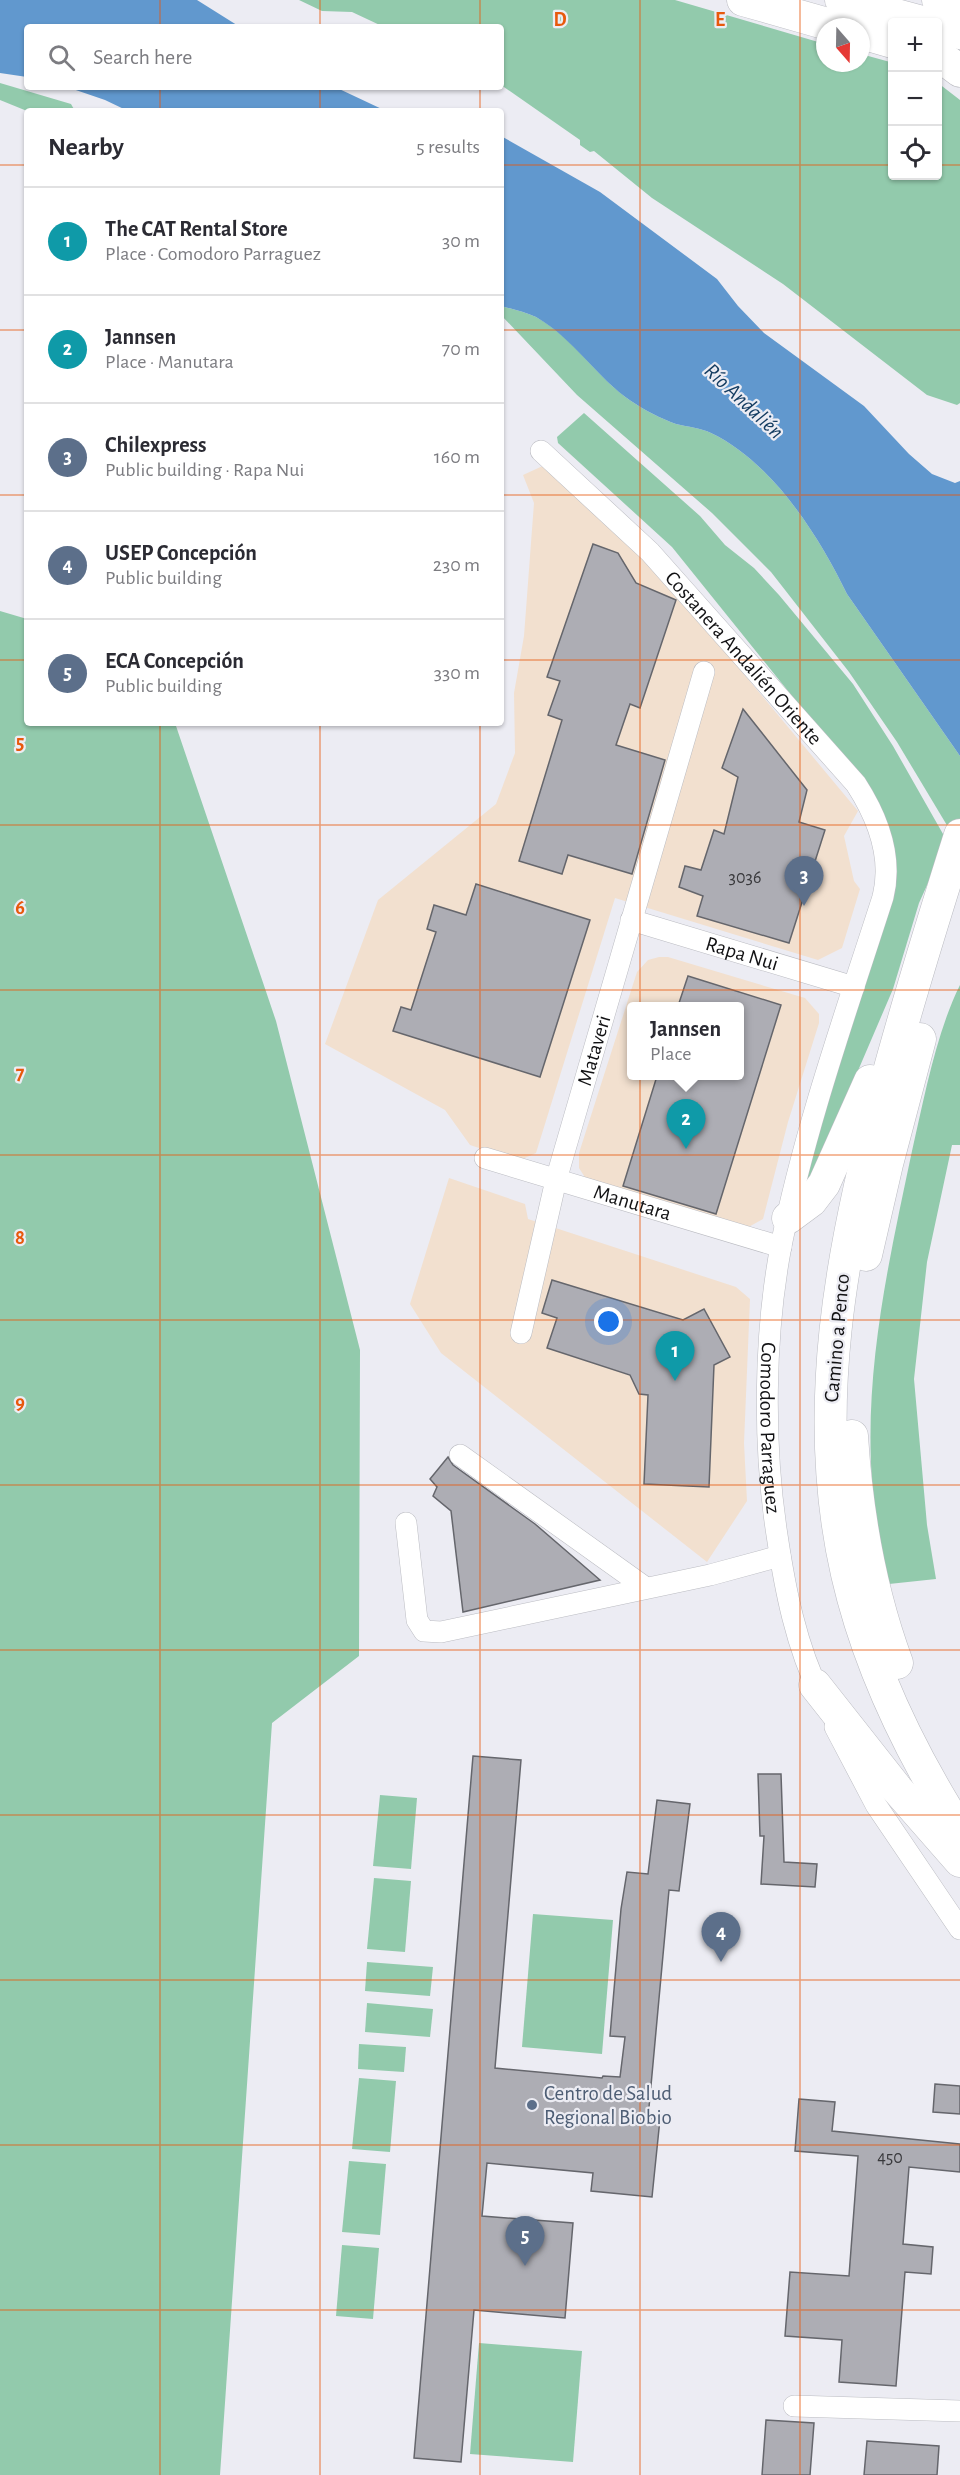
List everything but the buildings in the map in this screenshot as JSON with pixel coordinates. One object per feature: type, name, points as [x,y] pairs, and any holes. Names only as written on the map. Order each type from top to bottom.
[{"type":"highway","points":[[743,0],[816,21]]},
{"type":"highway","points":[[841,0],[907,18]]},
{"type":"highway","points":[[938,0],[960,6]]},
{"type":"highway","points":[[870,36],[888,41]]},
{"type":"highway","name":"Camino a Penco","points":[[960,835],[948,920],[865,1258],[855,1333],[852,1398],[855,1473],[860,1516],[877,1601],[904,1683],[960,1792]]},
{"type":"highway","name":"Camino a Penco","points":[[948,920],[912,987],[862,1169],[844,1260],[835,1331],[832,1374],[832,1467],[839,1534],[847,1574],[870,1652],[903,1729],[960,1831]]},
{"type":"highway","points":[[784,1233],[824,1184],[912,987]]},
{"type":"highway","points":[[815,1685],[897,1789],[960,1861]]},
{"type":"street","name":"Costanera Andalién Oriente","points":[[541,451],[650,552],[856,784],[877,822],[887,864],[887,881],[883,897]]},
{"type":"street","name":"Mataveri","points":[[521,1333],[556,1180],[704,672]]},
{"type":"street","name":"Comodoro Parraguez","points":[[883,897],[808,1135],[784,1233],[773,1314],[768,1393],[769,1462],[780,1556],[796,1627],[815,1685],[876,1805],[960,1929]]},
{"type":"street","name":"Rapa Nui","points":[[631,920],[854,987]]},
{"type":"street","name":"Manutara","points":[[485,1158],[556,1180],[784,1233]]},
{"type":"street","points":[[460,1455],[646,1588]]},
{"type":"street","points":[[406,1523],[417,1620],[424,1631],[441,1632],[710,1575],[780,1556]]},
{"type":"street","points":[[794,2406],[960,2411]]},
{"type":"shaded area","points":[[547,464],[643,553],[858,811],[844,836],[854,881],[860,889],[842,948],[818,960],[615,898],[536,1153],[518,1161],[470,1145],[445,1110],[325,1044],[378,900],[496,804],[515,753],[514,693],[524,636],[534,503],[523,475]]},
{"type":"shaded area","points":[[668,957],[805,998],[819,1014],[819,1023],[788,1122],[763,1219],[745,1229],[586,1179],[579,1168],[579,1153],[627,1003],[627,1080],[744,1080],[744,1002],[627,1002],[637,972],[648,960]]},
{"type":"shaded area","points":[[449,1178],[525,1204],[528,1219],[736,1287],[750,1299],[744,1443],[747,1501],[707,1562],[441,1353],[410,1304]]},
{"type":"green space","points":[[299,0],[675,0],[816,41],[816,72],[870,72],[870,56],[888,61],[888,180],[942,180],[942,86],[960,100],[960,403],[957,405],[927,395],[783,284],[652,198],[594,151],[590,152],[580,145],[580,140],[504,87],[504,24],[378,24],[352,12],[322,11]]},
{"type":"green space","points":[[0,83],[71,104],[73,108],[24,110],[0,100]]},
{"type":"green space","points":[[504,307],[532,315],[549,325],[631,401],[676,424],[711,433],[754,462],[773,481],[808,525],[847,594],[960,756],[960,847],[897,742],[849,672],[771,572],[712,513],[577,395],[504,318]]},
{"type":"green space","points":[[584,413],[700,516],[725,545],[754,568],[779,595],[853,684],[893,746],[947,841],[919,903],[893,989],[812,1178],[805,1186],[807,1165],[891,896],[871,794],[672,547],[558,443],[557,437]]},
{"type":"green space","points":[[0,611],[24,618],[24,726],[176,726],[276,1021],[360,1350],[359,1656],[272,1723],[220,2475],[0,2475]]},
{"type":"green space","points":[[960,985],[960,1145],[952,1145],[927,1262],[914,1379],[927,1525],[936,1579],[889,1584],[872,1481],[870,1439],[875,1356],[887,1274],[921,1110],[937,1045]]},
{"type":"green space","points":[[380,1795],[417,1798],[411,1869],[373,1866]]},
{"type":"green space","points":[[374,1878],[411,1881],[405,1952],[367,1949]]},
{"type":"green space","points":[[533,1914],[613,1920],[602,2054],[522,2047]]},
{"type":"green space","points":[[367,1962],[433,1967],[430,1996],[365,1991]]},
{"type":"green space","points":[[367,2003],[433,2009],[430,2037],[365,2032]]},
{"type":"green space","points":[[359,2044],[406,2047],[404,2072],[358,2069]]},
{"type":"green space","points":[[359,2078],[396,2081],[390,2152],[352,2149]]},
{"type":"green space","points":[[349,2161],[386,2164],[380,2235],[342,2232]]},
{"type":"green space","points":[[342,2245],[379,2248],[373,2319],[336,2316]]},
{"type":"green space","points":[[479,2343],[582,2351],[573,2462],[470,2454]]},
{"type":"water","points":[[0,0],[197,0],[235,24],[24,24],[24,77],[0,73]]},
{"type":"water","points":[[76,90],[341,90],[380,108],[122,108]]},
{"type":"water","name":"Río Andalién","points":[[504,138],[600,192],[717,279],[738,306],[764,333],[864,406],[909,454],[932,474],[955,483],[960,481],[960,756],[847,594],[808,525],[773,481],[754,462],[711,433],[676,424],[636,404],[607,381],[562,336],[536,317],[504,307]]},
{"type":"place","name":"Chilexpress","points":[[804,906]]},
{"type":"place","name":"Jannsen","points":[[686,1149]]},
{"type":"place","name":"The CAT Rental Store","points":[[675,1381]]},
{"type":"place","name":"USEP Concepción","points":[[721,1962]]},
{"type":"place","name":"Centro de Salud Regional Biobio","points":[[532,2105]]},
{"type":"place","name":"ECA Concepción","points":[[525,2266]]}]
